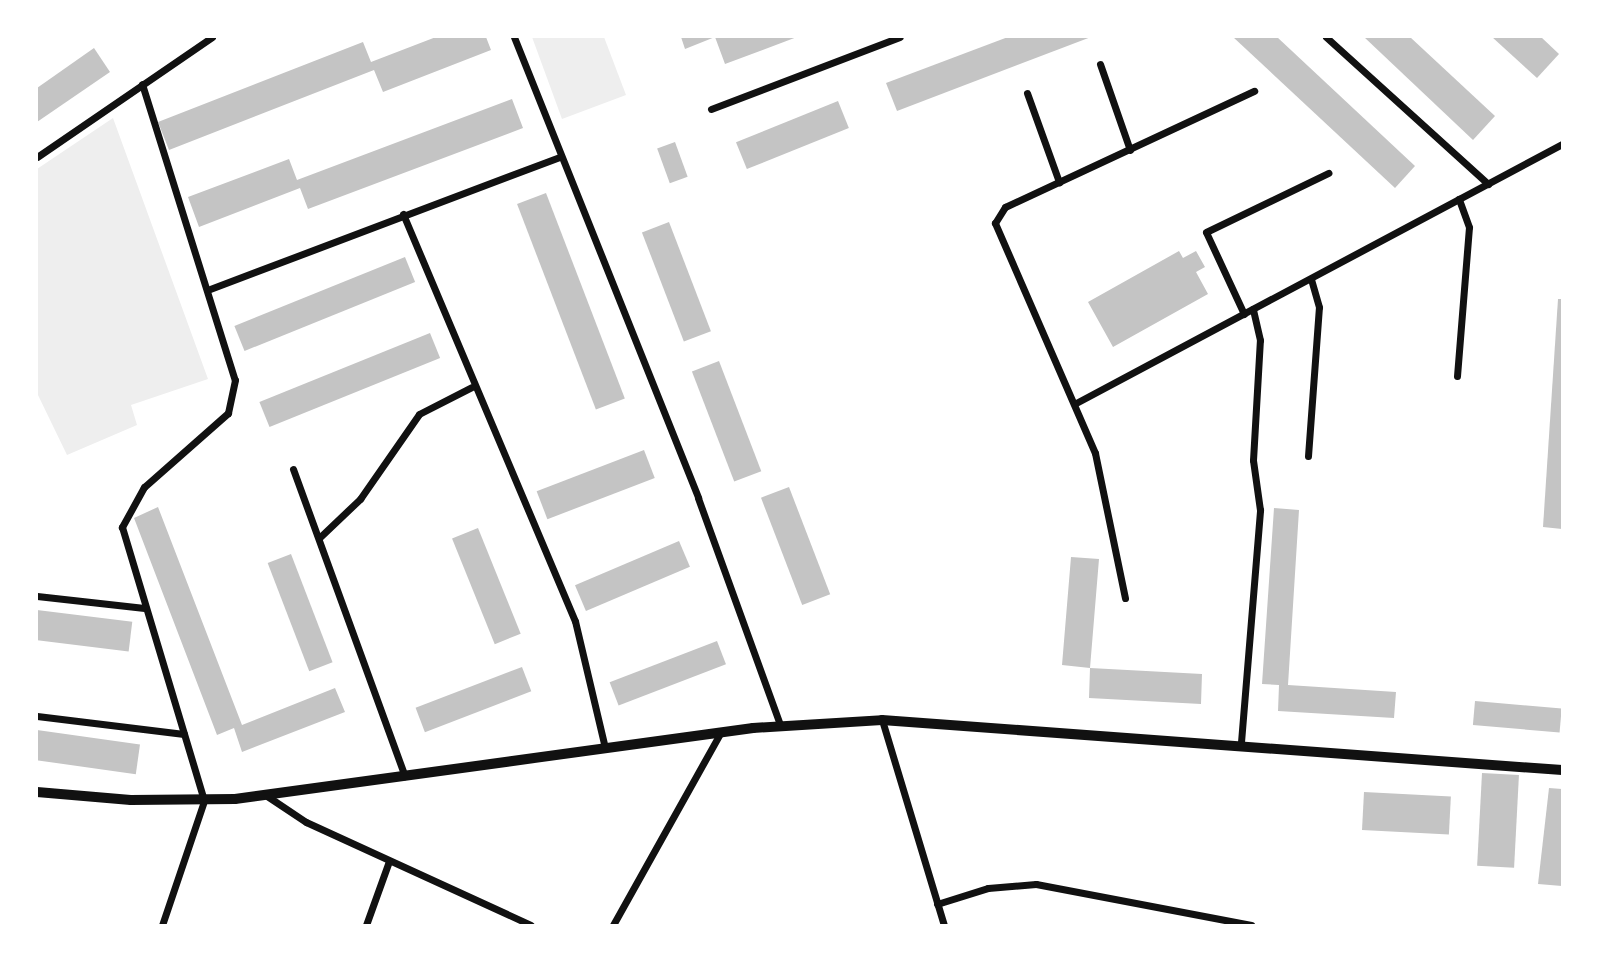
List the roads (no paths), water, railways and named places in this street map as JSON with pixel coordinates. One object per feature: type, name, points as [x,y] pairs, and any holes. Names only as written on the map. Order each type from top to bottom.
[{"type":"street","points":[[37,157],[212,37]]},
{"type":"street","points":[[514,37],[559,157],[698,498],[780,725]]},
{"type":"street","points":[[712,109],[900,37]]},
{"type":"street","points":[[1326,37],[1488,184]]},
{"type":"street","points":[[1100,64],[1130,150]]},
{"type":"street","points":[[142,84],[151,127],[210,289],[235,380],[228,413],[133,500],[122,527],[144,608],[204,801],[162,925]]},
{"type":"street","points":[[1125,598],[1109,500],[1076,403],[995,223],[1005,207],[1254,91]]},
{"type":"street","points":[[1027,93],[1059,182]]},
{"type":"street","points":[[1076,403],[1562,144]]},
{"type":"street","points":[[210,289],[559,157]]},
{"type":"street","points":[[1244,314],[1206,232],[1328,173]]},
{"type":"street","points":[[1457,376],[1469,228],[1459,199]]},
{"type":"street","points":[[403,214],[472,387],[579,630],[606,748]]},
{"type":"street","points":[[1308,456],[1319,307],[1311,279]]},
{"type":"street","points":[[1241,743],[1260,510],[1253,460],[1261,340],[1253,309]]},
{"type":"street","points":[[319,538],[360,499],[419,414],[472,387]]},
{"type":"street","points":[[293,469],[405,776]]},
{"type":"street","points":[[37,596],[144,608]]},
{"type":"street","points":[[37,716],[184,734]]},
{"type":"street","points":[[882,720],[944,925]]},
{"type":"street","points":[[37,792],[204,801],[267,796],[721,732],[780,725],[882,720],[1241,743],[1562,770]]},
{"type":"street","points":[[612,925],[721,732]]},
{"type":"street","points":[[267,796],[306,822],[531,925]]},
{"type":"street","points":[[366,925],[389,861]]},
{"type":"street","points":[[937,904],[988,888],[1036,884],[1251,925]]}]
